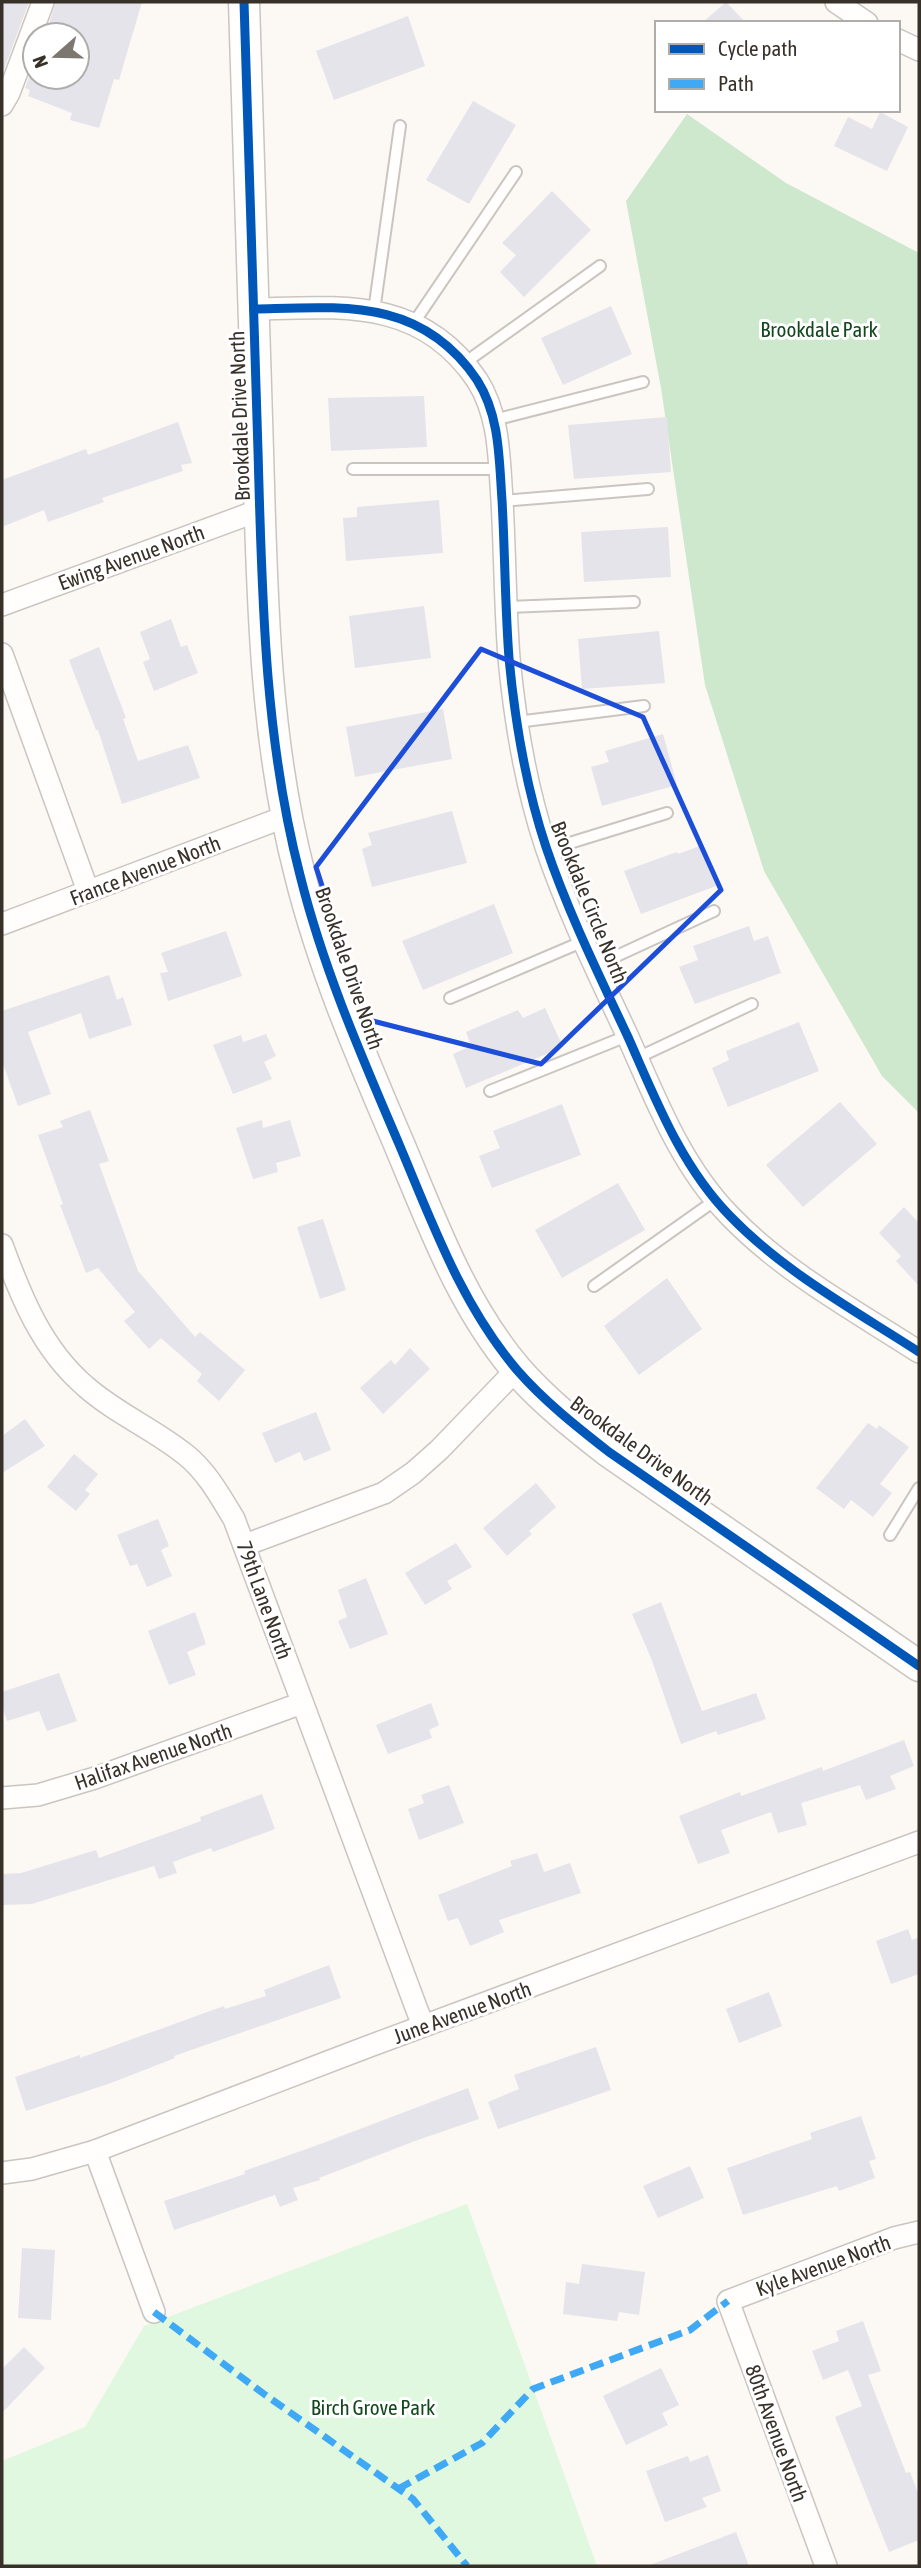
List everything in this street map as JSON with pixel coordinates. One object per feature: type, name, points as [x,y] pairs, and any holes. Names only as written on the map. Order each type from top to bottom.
[{"type":"street","points":[[2,104],[9,93],[43,2]]},
{"type":"street","name":"Brookdale Drive North","points":[[244,2],[260,510],[271,721],[299,872],[319,946],[345,1018],[452,1269],[483,1322],[517,1369],[561,1415],[609,1452],[919,1666]]},
{"type":"street","points":[[836,2],[864,21]]},
{"type":"street","points":[[900,41],[919,50]]},
{"type":"street","name":"Brookdale Circle North","points":[[254,309],[354,308],[391,314],[426,330],[454,353],[478,382],[494,420],[500,469],[509,657],[527,778],[547,850],[584,941],[662,1114],[690,1166],[727,1213],[771,1255],[919,1352]]},
{"type":"street","name":"Ewing Avenue North","points":[[2,605],[260,510]]},
{"type":"street","points":[[2,654],[88,891]]},
{"type":"street","name":"France Avenue North","points":[[2,924],[288,816]]},
{"type":"street","name":"79th Lane North","points":[[2,1245],[33,1321],[57,1356],[84,1386],[188,1456],[214,1484],[234,1518],[424,2026]]},
{"type":"street","points":[[245,1545],[384,1493],[413,1473],[439,1450],[517,1369]]},
{"type":"street","name":"Halifax Avenue North","points":[[2,1798],[38,1795],[95,1778],[302,1703]]},
{"type":"street","name":"June Avenue North","points":[[2,2173],[32,2169],[95,2151],[919,1842]]},
{"type":"street","points":[[95,2151],[154,2312]]},
{"type":"street","name":"Kyle Avenue North","points":[[728,2301],[894,2238],[919,2232]]},
{"type":"street","name":"80th Avenue North","points":[[728,2301],[826,2566]]},
{"type":"lane","points":[[374,311],[400,126]]},
{"type":"lane","points":[[413,324],[516,172]]},
{"type":"lane","points":[[463,364],[600,266]]},
{"type":"lane","points":[[494,420],[643,382]]},
{"type":"lane","points":[[353,469],[500,469]]},
{"type":"lane","points":[[502,501],[648,489]]},
{"type":"lane","points":[[507,607],[634,602]]},
{"type":"lane","points":[[517,722],[644,706]]},
{"type":"lane","points":[[547,850],[667,813]]},
{"type":"lane","points":[[595,966],[714,911]]},
{"type":"lane","points":[[450,998],[584,941]]},
{"type":"lane","points":[[637,1058],[752,1004]]},
{"type":"lane","points":[[490,1091],[627,1036]]},
{"type":"lane","points":[[594,1286],[717,1199]]},
{"type":"lane","points":[[890,1535],[919,1488]]},
{"type":"highlighted area","points":[[481,649],[643,717],[721,890],[541,1064],[365,1019],[316,867]]},
{"type":"green space","name":"Brookdale Park","points":[[687,114],[786,183],[919,253],[919,1113],[882,1076],[764,871],[705,685],[661,388],[626,201]]},
{"type":"green space","name":"Birch Grove Park","points":[[467,2204],[597,2566],[2,2566],[2,2461],[85,2427],[144,2326]]},
{"type":"building","points":[[2,2],[29,2],[21,21],[2,75]]},
{"type":"building","points":[[56,2],[142,2],[119,80],[114,79],[99,128],[70,120],[72,113],[28,96],[30,91],[91,91],[91,21],[50,21]]},
{"type":"building","points":[[726,2],[744,21],[704,21]]},
{"type":"building","points":[[408,16],[425,66],[334,100],[316,51]]},
{"type":"building","points":[[473,101],[516,125],[469,204],[426,180]]},
{"type":"building","points":[[880,112],[908,127],[887,171],[834,146],[848,117],[872,129]]},
{"type":"building","points":[[552,191],[591,230],[524,297],[500,272],[516,255],[502,243]]},
{"type":"building","points":[[611,306],[632,354],[563,385],[541,338]]},
{"type":"building","points":[[424,396],[427,447],[331,451],[328,398]]},
{"type":"building","points":[[667,417],[671,472],[574,479],[568,425]]},
{"type":"building","points":[[178,422],[192,463],[181,465],[183,471],[102,498],[104,502],[48,522],[44,510],[2,527],[2,480],[86,449],[88,455]]},
{"type":"building","points":[[439,500],[443,553],[346,561],[343,518],[357,517],[357,507]]},
{"type":"building","points":[[668,527],[671,577],[584,582],[581,532]]},
{"type":"building","points":[[424,606],[431,658],[355,668],[349,616]]},
{"type":"building","points":[[171,619],[181,647],[187,645],[198,673],[154,691],[143,662],[150,659],[140,632]]},
{"type":"building","points":[[659,631],[665,683],[582,689],[578,639]]},
{"type":"building","points":[[99,647],[126,718],[123,719],[138,761],[188,745],[200,778],[122,804],[98,730],[69,660]]},
{"type":"building","points":[[443,709],[452,759],[355,777],[346,727]]},
{"type":"building","points":[[663,734],[677,785],[602,806],[591,767],[609,762],[605,751]]},
{"type":"building","points":[[452,811],[467,863],[372,887],[362,849],[372,845],[368,833]]},
{"type":"building","points":[[700,846],[716,886],[641,914],[624,871]]},
{"type":"building","points":[[494,904],[513,953],[423,990],[402,941]]},
{"type":"building","points":[[749,926],[754,941],[768,936],[781,973],[695,1004],[679,967],[698,960],[693,946]]},
{"type":"building","points":[[226,931],[242,976],[168,1001],[160,973],[168,972],[161,953]]},
{"type":"building","points":[[109,975],[117,1000],[123,997],[132,1025],[89,1039],[81,1013],[28,1032],[51,1094],[18,1106],[2,1061],[2,1011]]},
{"type":"building","points":[[545,1008],[563,1047],[466,1088],[453,1054],[471,1046],[466,1032],[518,1010],[523,1018]]},
{"type":"building","points":[[799,1022],[819,1071],[728,1107],[712,1068],[729,1060],[726,1051]]},
{"type":"building","points":[[266,1034],[276,1056],[264,1062],[272,1079],[233,1094],[213,1045],[241,1035],[243,1042]]},
{"type":"building","points":[[840,1102],[877,1144],[803,1207],[766,1165]]},
{"type":"building","points":[[562,1104],[581,1155],[492,1188],[479,1156],[500,1148],[493,1131]]},
{"type":"building","points":[[90,1110],[109,1161],[99,1164],[138,1271],[195,1337],[200,1332],[245,1370],[219,1401],[197,1381],[202,1374],[161,1338],[149,1349],[124,1321],[135,1312],[98,1268],[86,1273],[60,1205],[63,1204],[38,1135],[63,1127],[60,1121]]},
{"type":"building","points":[[262,1120],[263,1128],[290,1120],[301,1156],[276,1163],[278,1172],[253,1179],[236,1128]]},
{"type":"building","points":[[618,1183],[645,1230],[562,1278],[535,1230]]},
{"type":"building","points":[[904,1207],[919,1223],[919,1286],[896,1261],[901,1256],[879,1233]]},
{"type":"building","points":[[323,1219],[346,1290],[320,1299],[297,1227]]},
{"type":"building","points":[[667,1278],[702,1329],[639,1375],[604,1326]]},
{"type":"building","points":[[410,1348],[430,1369],[383,1414],[360,1388],[391,1360],[395,1365]]},
{"type":"building","points":[[316,1412],[331,1450],[304,1461],[300,1452],[275,1463],[262,1433]]},
{"type":"building","points":[[25,1419],[45,1446],[2,1473],[2,1436]]},
{"type":"building","points":[[868,1423],[877,1429],[879,1425],[909,1447],[880,1484],[892,1493],[873,1517],[851,1500],[844,1509],[816,1488]]},
{"type":"building","points":[[74,1454],[98,1474],[85,1490],[90,1494],[76,1511],[47,1487]]},
{"type":"building","points":[[536,1483],[556,1507],[529,1531],[532,1534],[507,1556],[483,1528]]},
{"type":"building","points":[[158,1519],[169,1546],[161,1550],[172,1576],[147,1587],[137,1564],[130,1566],[117,1535]]},
{"type":"building","points":[[456,1543],[472,1567],[447,1581],[452,1589],[425,1605],[405,1573]]},
{"type":"building","points":[[366,1578],[388,1634],[350,1649],[338,1621],[347,1617],[338,1590]]},
{"type":"building","points":[[661,1602],[702,1711],[756,1693],[766,1719],[718,1735],[716,1731],[681,1744],[651,1658],[632,1614]]},
{"type":"building","points":[[195,1612],[206,1644],[187,1652],[196,1675],[169,1685],[148,1631]]},
{"type":"building","points":[[59,1673],[77,1721],[47,1731],[39,1711],[7,1721],[2,1705],[2,1692]]},
{"type":"building","points":[[431,1703],[439,1725],[429,1730],[432,1738],[388,1754],[376,1725]]},
{"type":"building","points":[[904,1740],[914,1766],[890,1776],[896,1789],[866,1800],[860,1785],[801,1803],[807,1825],[778,1833],[771,1812],[721,1830],[730,1853],[698,1864],[679,1816],[740,1792],[741,1796],[822,1767],[823,1771]]},
{"type":"building","points":[[449,1785],[464,1823],[419,1840],[408,1809],[424,1803],[421,1795]]},
{"type":"building","points":[[262,1794],[275,1829],[213,1852],[211,1848],[173,1862],[177,1873],[159,1879],[154,1866],[32,1904],[2,1905],[2,1874],[21,1873],[96,1850],[99,1858],[201,1821],[200,1817]]},
{"type":"building","points":[[537,1853],[544,1872],[570,1863],[581,1893],[499,1920],[504,1932],[470,1946],[458,1918],[448,1921],[438,1895],[512,1866],[510,1861]]},
{"type":"building","points":[[908,1929],[912,1940],[919,1937],[919,1974],[891,1984],[876,1941]]},
{"type":"building","points":[[329,1965],[341,1998],[174,2056],[175,2058],[111,2083],[26,2111],[15,2077],[80,2055],[80,2058],[224,2006],[225,2009],[266,1996],[264,1990]]},
{"type":"building","points":[[769,1992],[782,2026],[739,2043],[726,2009]]},
{"type":"building","points":[[596,2047],[611,2090],[498,2129],[488,2102],[519,2089],[514,2075]]},
{"type":"building","points":[[468,2088],[479,2119],[293,2188],[298,2200],[280,2207],[275,2195],[174,2230],[164,2201],[245,2174],[244,2171]]},
{"type":"building","points":[[861,2116],[876,2159],[869,2161],[875,2178],[839,2191],[837,2186],[743,2215],[727,2168],[812,2139],[810,2133]]},
{"type":"building","points":[[690,2166],[704,2198],[658,2218],[643,2186]]},
{"type":"building","points":[[22,2248],[55,2250],[51,2320],[18,2318]]},
{"type":"building","points":[[582,2264],[645,2272],[639,2315],[619,2312],[617,2321],[563,2314],[566,2282],[579,2284]]},
{"type":"building","points":[[863,2321],[881,2371],[868,2375],[906,2473],[910,2472],[919,2496],[919,2540],[889,2552],[835,2417],[862,2406],[848,2370],[823,2380],[812,2351],[839,2341],[836,2331]]},
{"type":"building","points":[[24,2347],[45,2368],[2,2413],[2,2369]]},
{"type":"building","points":[[661,2368],[679,2405],[662,2413],[668,2425],[626,2445],[603,2396]]},
{"type":"building","points":[[708,2455],[721,2491],[702,2498],[707,2507],[665,2522],[646,2471],[688,2456],[690,2462]]},
{"type":"building","points":[[736,2532],[749,2566],[650,2565]]},
{"type":"marked path","points":[[398,2489],[482,2443],[533,2389],[690,2330],[728,2301]]},
{"type":"marked path","points":[[154,2312],[413,2499],[467,2566]]},
{"type":"cycle path","points":[[244,2],[261,558],[272,718],[288,823],[309,910],[331,978],[357,1044],[449,1262],[480,1318],[517,1370],[550,1403],[609,1452],[919,1666]]},
{"type":"cycle path","points":[[254,309],[348,309],[405,321],[431,334],[455,353],[477,380],[490,408],[499,454],[509,658],[522,754],[546,847],[595,967],[671,1131],[697,1176],[713,1197],[751,1236],[796,1273],[919,1352]]}]
